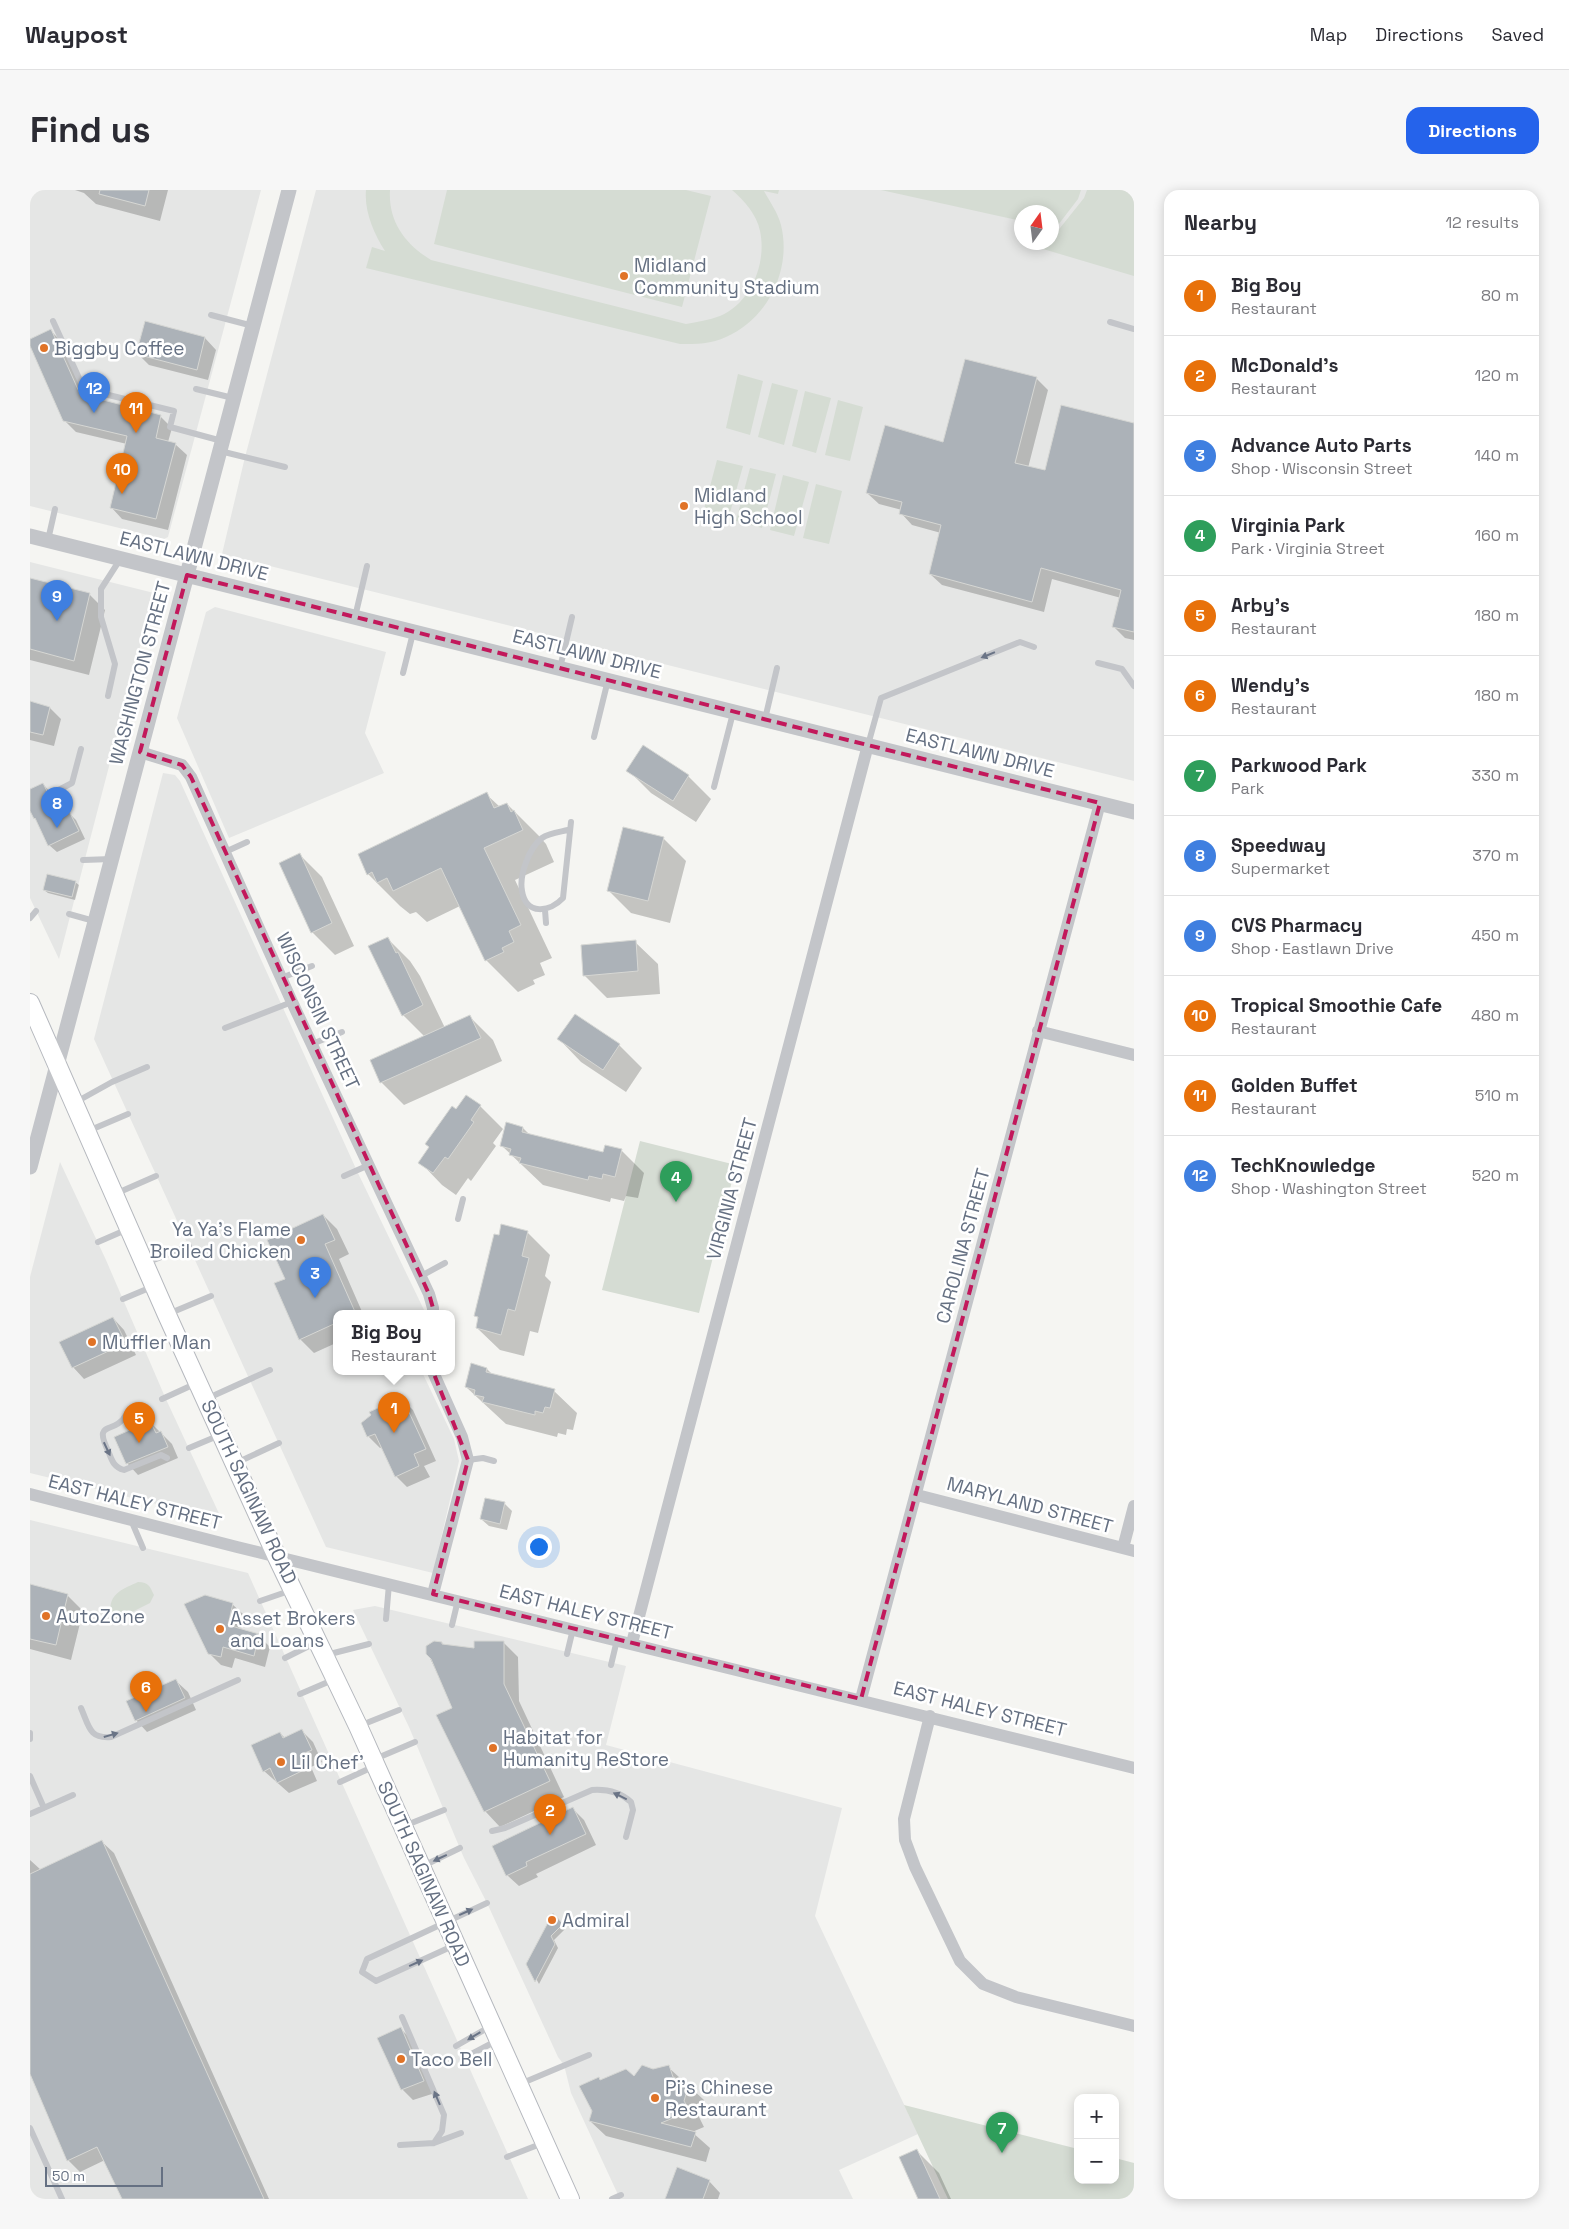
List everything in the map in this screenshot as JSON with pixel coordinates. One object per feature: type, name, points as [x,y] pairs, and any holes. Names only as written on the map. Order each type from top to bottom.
[{"type":"main road","name":"SOUTH SAGINAW ROAD","points":[[30,1003],[58,1063],[167,1315],[236,1463],[277,1557],[358,1726],[570,2199]]},
{"type":"street","name":"WASHINGTON STREET","points":[[30,1167],[289,190]]},
{"type":"street","name":"EASTLAWN DRIVE","points":[[30,536],[1134,812]]},
{"type":"street","name":"VIRGINIA STREET","points":[[632,1643],[868,745]]},
{"type":"street","name":"WISCONSIN STREET","points":[[140,752],[182,765],[191,778],[292,1002],[421,1276],[429,1294],[433,1310]]},
{"type":"street","name":"CAROLINA STREET","points":[[861,1699],[1100,804]]},
{"type":"street","points":[[1038,1031],[1134,1055]]},
{"type":"street","points":[[433,1594],[468,1460],[462,1437],[434,1375]]},
{"type":"street","name":"EAST HALEY STREET","points":[[30,1494],[277,1557],[861,1699],[1134,1768]]},
{"type":"street","name":"MARYLAND STREET","points":[[917,1495],[1128,1550]]},
{"type":"street","points":[[1128,1550],[1134,1506]]},
{"type":"street","points":[[930,1716],[904,1819],[905,1840],[915,1867],[960,1961],[983,1984],[1016,1997],[1134,2026]]},
{"type":"lane","points":[[212,315],[253,326]]},
{"type":"lane","points":[[53,321],[84,388],[174,411],[170,427],[285,467]]},
{"type":"lane","points":[[1110,322],[1134,329]]},
{"type":"lane","points":[[196,389],[234,398]]},
{"type":"lane","points":[[48,540],[55,509]]},
{"type":"lane","points":[[108,696],[115,664],[101,617],[101,589],[121,558]]},
{"type":"lane","points":[[355,617],[367,566]]},
{"type":"lane","points":[[560,668],[572,617]]},
{"type":"lane","points":[[403,674],[413,632]]},
{"type":"lane","points":[[868,745],[880,698],[1020,642],[1034,647]]},
{"type":"lane","points":[[1098,663],[1122,669],[1134,686]]},
{"type":"lane","points":[[765,720],[777,668]]},
{"type":"lane","points":[[594,737],[608,680]]},
{"type":"lane","points":[[714,787],[733,712]]},
{"type":"lane","points":[[49,795],[72,783],[82,749]]},
{"type":"lane","points":[[568,830],[542,838],[533,849],[522,880],[522,892],[527,903],[535,908],[545,910],[555,906],[563,898],[568,830],[571,822]]},
{"type":"lane","points":[[225,852],[246,842]]},
{"type":"lane","points":[[83,860],[112,859]]},
{"type":"lane","points":[[545,910],[546,923]]},
{"type":"lane","points":[[30,918],[36,911]]},
{"type":"lane","points":[[69,914],[96,921]]},
{"type":"lane","points":[[281,978],[312,966]]},
{"type":"lane","points":[[226,1028],[292,1002]]},
{"type":"lane","points":[[312,1044],[342,1032]]},
{"type":"lane","points":[[75,1103],[112,1082],[147,1067]]},
{"type":"lane","points":[[87,1132],[128,1114]]},
{"type":"lane","points":[[344,1176],[369,1165]]},
{"type":"lane","points":[[114,1195],[156,1176]]},
{"type":"lane","points":[[458,1219],[463,1199]]},
{"type":"lane","points":[[98,1242],[129,1228]]},
{"type":"lane","points":[[145,1264],[189,1246]]},
{"type":"lane","points":[[421,1276],[445,1263]]},
{"type":"lane","points":[[122,1299],[154,1286]]},
{"type":"lane","points":[[167,1315],[211,1296]]},
{"type":"lane","points":[[206,1399],[270,1370]]},
{"type":"lane","points":[[162,1399],[198,1382]]},
{"type":"lane","points":[[126,1415],[122,1421],[104,1429],[102,1433],[102,1438],[114,1465],[124,1470],[160,1455],[167,1458]]},
{"type":"lane","points":[[189,1448],[222,1434]]},
{"type":"lane","points":[[236,1463],[279,1443]]},
{"type":"lane","points":[[468,1460],[482,1458],[494,1461]]},
{"type":"lane","points":[[130,1520],[143,1548]]},
{"type":"lane","points":[[386,1619],[390,1584]]},
{"type":"lane","points":[[260,1600],[293,1589]]},
{"type":"lane","points":[[452,1625],[458,1600]]},
{"type":"lane","points":[[567,1654],[572,1629]]},
{"type":"lane","points":[[611,1665],[617,1640]]},
{"type":"lane","points":[[285,1658],[322,1648],[369,1644]]},
{"type":"lane","points":[[300,1694],[336,1678]]},
{"type":"lane","points":[[81,1708],[92,1733],[99,1738],[111,1737],[238,1680]]},
{"type":"lane","points":[[358,1726],[399,1710]]},
{"type":"lane","points":[[30,1733],[30,1739]]},
{"type":"lane","points":[[340,1782],[415,1742]]},
{"type":"lane","points":[[30,1776],[44,1808]]},
{"type":"lane","points":[[492,1831],[505,1828],[592,1790],[603,1789],[614,1792],[632,1802],[633,1810],[626,1837]]},
{"type":"lane","points":[[30,1814],[73,1795]]},
{"type":"lane","points":[[403,1826],[444,1810]]},
{"type":"lane","points":[[421,1867],[460,1848]]},
{"type":"lane","points":[[456,1944],[376,1981],[362,1972],[367,1959],[445,1921],[488,1903]]},
{"type":"lane","points":[[402,2017],[444,2115],[442,2131],[434,2143]]},
{"type":"lane","points":[[456,2046],[495,2032]]},
{"type":"lane","points":[[462,2059],[495,2032]]},
{"type":"lane","points":[[519,2084],[589,2055]]},
{"type":"lane","points":[[30,2128],[62,2199]]},
{"type":"lane","points":[[400,2145],[434,2143],[460,2133]]},
{"type":"lane","points":[[507,2157],[545,2142]]},
{"type":"lane","points":[[612,2199],[621,2195]]},
{"type":"highlighted area","points":[[187,575],[1100,803],[861,1699],[433,1594],[468,1460],[434,1374],[430,1350],[433,1308],[429,1294],[191,777],[182,765],[140,752]]},
{"type":"shaded area","points":[[30,190],[261,190],[168,537],[164,539],[30,506]]},
{"type":"shaded area","name":"Midland High School","points":[[316,190],[1134,190],[1134,781],[222,554],[245,457]]},
{"type":"shaded area","points":[[366,190],[390,190],[392,212],[400,231],[413,247],[431,260],[686,324],[720,316],[731,310],[748,292],[759,269],[762,243],[756,219],[741,198],[732,190],[779,190],[778,194],[764,191],[781,225],[784,242],[783,259],[780,275],[765,305],[741,329],[715,341],[680,344],[366,268],[372,247],[385,251],[371,222]]},
{"type":"shaded area","name":"Midland Community Stadium","points":[[447,190],[686,190],[711,196],[682,307],[434,244]]},
{"type":"shaded area","points":[[881,190],[1081,190],[1078,199],[1059,224],[1059,205],[1014,205],[1014,219]]},
{"type":"shaded area","points":[[1087,190],[1134,190],[1134,276],[1046,250],[1059,250],[1059,229],[1084,198]]},
{"type":"shaded area","points":[[738,374],[763,381],[750,435],[726,428]]},
{"type":"shaded area","points":[[772,383],[798,390],[784,445],[758,437]]},
{"type":"shaded area","points":[[805,391],[831,398],[816,453],[792,446]]},
{"type":"shaded area","points":[[838,400],[863,407],[850,461],[825,455]]},
{"type":"shaded area","points":[[717,460],[743,466],[728,520],[703,513]]},
{"type":"shaded area","points":[[750,468],[776,474],[762,528],[736,521]]},
{"type":"shaded area","points":[[783,475],[809,482],[794,536],[770,530]]},
{"type":"shaded area","points":[[816,484],[842,491],[829,544],[803,538]]},
{"type":"shaded area","points":[[30,562],[154,593],[59,959],[30,898]]},
{"type":"shaded area","points":[[215,607],[386,652],[365,733],[384,773],[229,838],[177,718],[206,612]]},
{"type":"shaded area","points":[[163,773],[175,775],[180,781],[357,1171],[424,1310],[333,1310],[333,1375],[423,1375],[454,1439],[459,1461],[433,1573],[326,1547],[94,1039]]},
{"type":"shaded area","points":[[640,1141],[736,1165],[699,1313],[602,1290]]},
{"type":"shaded area","points":[[60,1162],[106,1260],[165,1397],[222,1520],[30,1473],[30,1277]]},
{"type":"shaded area","points":[[30,1520],[248,1573],[528,2199],[30,2199]]},
{"type":"shaded area","points":[[138,1582],[149,1585],[154,1595],[150,1603],[120,1618],[115,1618],[111,1615],[110,1608],[114,1597],[117,1593]]},
{"type":"shaded area","points":[[375,1606],[626,1666],[606,1745],[842,1808],[815,1916],[918,2134],[839,2170],[853,2199],[620,2199],[571,2093],[564,2065],[558,2057],[487,1903],[464,1858],[409,1727],[353,1610]]},
{"type":"shaded area","points":[[904,2105],[1074,2148],[1074,2184],[1119,2184],[1119,2159],[1134,2163],[1134,2199],[948,2199]]},
{"type":"building","points":[[100,190],[149,190],[145,206],[99,194]]},
{"type":"building","points":[[145,321],[205,337],[197,370],[136,354]]},
{"type":"building","points":[[51,329],[80,394],[161,415],[156,438],[176,443],[156,519],[110,508],[127,436],[63,421],[30,346],[30,339]]},
{"type":"building","points":[[965,359],[1037,377],[1015,463],[1045,470],[1061,405],[1134,423],[1134,632],[1112,627],[1121,590],[1041,568],[1032,602],[929,574],[941,525],[899,514],[902,502],[866,493],[885,425],[943,442]]},
{"type":"building","points":[[30,578],[90,593],[74,661],[30,649]]},
{"type":"building","points":[[30,701],[50,707],[43,735],[30,732]]},
{"type":"building","points":[[643,745],[689,775],[673,801],[626,771]]},
{"type":"building","points":[[43,783],[47,791],[44,794],[45,798],[51,800],[59,816],[69,811],[79,831],[48,846],[30,811],[30,789]]},
{"type":"building","points":[[487,792],[494,808],[507,803],[511,812],[514,810],[523,830],[484,848],[521,925],[509,931],[514,942],[502,948],[504,952],[485,961],[441,868],[393,891],[387,878],[377,883],[372,872],[367,875],[358,854]]},
{"type":"building","points":[[623,827],[664,837],[648,901],[607,891]]},
{"type":"building","points":[[300,853],[332,923],[311,933],[279,863]]},
{"type":"building","points":[[47,874],[76,881],[72,897],[43,890]]},
{"type":"building","points":[[388,937],[396,953],[398,952],[423,1005],[402,1016],[368,946]]},
{"type":"building","points":[[636,940],[638,971],[583,976],[581,945]]},
{"type":"building","points":[[575,1014],[620,1044],[603,1070],[557,1039]]},
{"type":"building","points":[[470,1015],[481,1038],[380,1083],[370,1060]]},
{"type":"building","points":[[466,1095],[481,1105],[471,1120],[474,1122],[448,1159],[445,1157],[433,1173],[418,1163],[429,1147],[425,1144],[452,1106],[456,1109]]},
{"type":"building","points":[[506,1122],[523,1127],[522,1132],[603,1152],[605,1145],[622,1149],[615,1177],[603,1174],[602,1179],[589,1176],[588,1180],[519,1163],[521,1158],[509,1155],[511,1149],[500,1146]]},
{"type":"building","points":[[323,1214],[335,1240],[325,1244],[354,1310],[333,1310],[333,1324],[299,1340],[274,1283],[285,1279],[267,1240]]},
{"type":"building","points":[[501,1224],[528,1231],[522,1256],[529,1258],[515,1311],[508,1309],[501,1335],[476,1328],[478,1317],[474,1316],[494,1234],[499,1235]]},
{"type":"building","name":"Muffler Man","points":[[113,1317],[126,1343],[72,1368],[59,1342]]},
{"type":"building","points":[[471,1363],[487,1368],[486,1372],[555,1389],[550,1408],[545,1407],[543,1413],[535,1411],[535,1415],[482,1402],[484,1397],[474,1395],[475,1390],[465,1387]]},
{"type":"building","points":[[402,1397],[426,1449],[414,1454],[419,1466],[395,1477],[375,1434],[367,1437],[361,1423],[371,1415],[369,1412]]},
{"type":"building","points":[[150,1421],[156,1433],[161,1431],[168,1447],[126,1464],[114,1437]]},
{"type":"building","points":[[485,1498],[505,1502],[500,1524],[480,1519]]},
{"type":"building","name":"AutoZone","points":[[30,1584],[68,1594],[56,1645],[30,1639]]},
{"type":"building","name":"Asset Brokers and Loans","points":[[205,1595],[233,1603],[228,1625],[259,1634],[254,1656],[223,1647],[221,1657],[208,1654],[184,1604]]},
{"type":"building","name":"Habitat for Humanity ReStore","points":[[434,1641],[442,1642],[442,1644],[474,1648],[474,1641],[504,1641],[504,1684],[550,1781],[484,1812],[436,1715],[452,1708],[431,1659],[426,1654],[426,1646]]},
{"type":"building","points":[[176,1679],[185,1698],[135,1721],[126,1701]]},
{"type":"building","name":"Lil Chef'","points":[[302,1729],[312,1750],[300,1755],[306,1769],[277,1783],[270,1768],[263,1772],[251,1745],[280,1732],[283,1738]]},
{"type":"building","points":[[573,1807],[586,1834],[526,1862],[527,1866],[506,1876],[492,1846]]},
{"type":"building","points":[[102,1840],[264,2199],[122,2199],[97,2147],[67,2161],[30,2074],[30,1874]]},
{"type":"building","points":[[553,1913],[563,1924],[551,1936],[555,1944],[535,1982],[526,1964]]},
{"type":"building","name":"Taco Bell","points":[[401,2027],[424,2081],[401,2090],[377,2038]]},
{"type":"building","points":[[642,2065],[653,2069],[669,2065],[673,2077],[689,2084],[684,2101],[690,2111],[661,2123],[696,2132],[691,2147],[589,2121],[592,2111],[579,2086],[599,2077],[600,2080],[626,2069],[634,2076]]},
{"type":"building","points":[[917,2149],[940,2199],[918,2199],[899,2157]]},
{"type":"building","points":[[677,2167],[710,2180],[703,2199],[665,2199]]},
{"type":"place","name":"Midland Community Stadium","points":[[624,276]]},
{"type":"place","name":"Biggby Coffee","points":[[44,348]]},
{"type":"place","name":"TechKnowledge","points":[[94,413]]},
{"type":"place","name":"Golden Buffet","points":[[136,433]]},
{"type":"place","name":"Tropical Smoothie Cafe","points":[[122,494]]},
{"type":"place","name":"Midland High School","points":[[684,506]]},
{"type":"place","name":"CVS Pharmacy","points":[[57,621]]},
{"type":"place","name":"Speedway","points":[[57,828]]},
{"type":"place","name":"Virginia Park","points":[[676,1202]]},
{"type":"place","name":"Ya Ya's Flame Broiled Chicken","points":[[301,1240]]},
{"type":"place","name":"Advance Auto Parts","points":[[315,1298]]},
{"type":"place","name":"Muffler Man","points":[[92,1342]]},
{"type":"place","name":"Big Boy","points":[[394,1433]]},
{"type":"place","name":"Arby's","points":[[139,1443]]},
{"type":"place","name":"AutoZone","points":[[46,1616]]},
{"type":"place","name":"Asset Brokers and Loans","points":[[220,1629]]},
{"type":"place","name":"Wendy's","points":[[146,1712]]},
{"type":"place","name":"Habitat for Humanity ReStore","points":[[493,1748]]},
{"type":"place","name":"Lil Chef'","points":[[281,1762]]},
{"type":"place","name":"McDonald's","points":[[550,1835]]},
{"type":"place","name":"Admiral","points":[[552,1920]]},
{"type":"place","name":"Taco Bell","points":[[401,2059]]},
{"type":"place","name":"Pi's Chinese Restaurant","points":[[655,2098]]},
{"type":"place","name":"Parkwood Park","points":[[1002,2153]]}]
